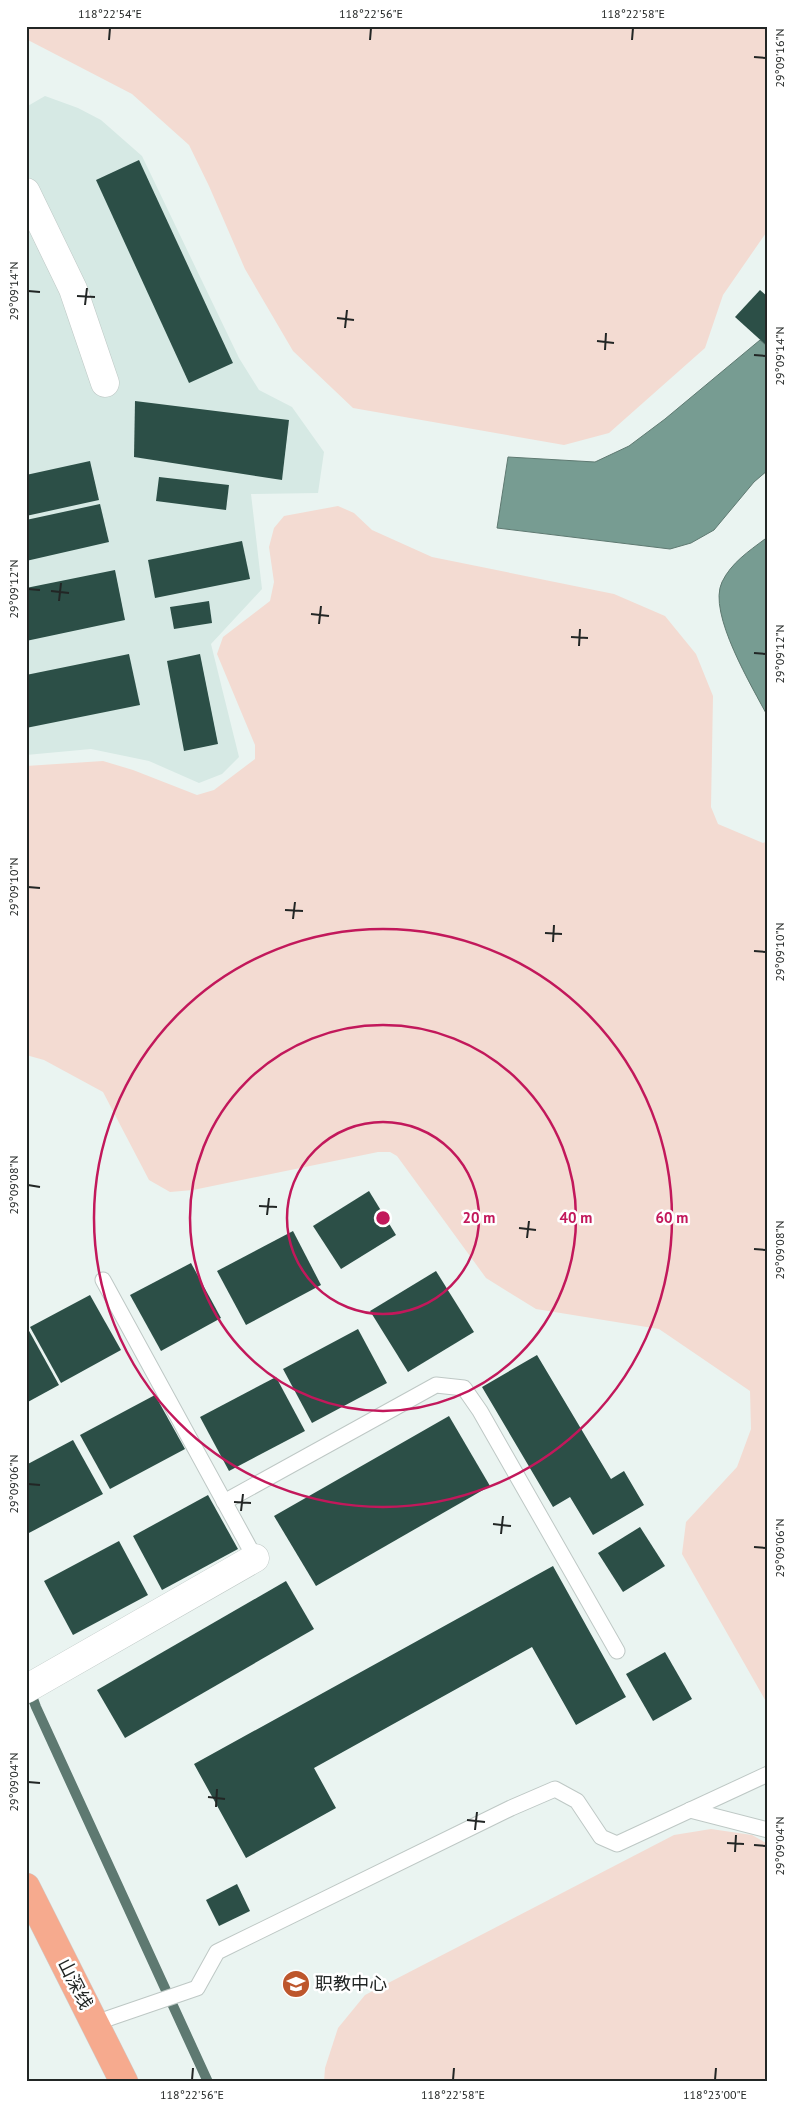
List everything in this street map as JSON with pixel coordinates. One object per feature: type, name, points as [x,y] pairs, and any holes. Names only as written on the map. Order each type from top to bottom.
[{"type":"highway","name":"山深线","points":[[26,1887],[124,2082]]},
{"type":"street","points":[[26,192],[73,289],[104,383]]},
{"type":"street","points":[[37,1683],[255,1558]]},
{"type":"lane","points":[[103,1280],[255,1558]]},
{"type":"lane","points":[[224,1502],[436,1385],[464,1388],[480,1411],[617,1651]]},
{"type":"lane","points":[[95,2023],[197,1988],[217,1952],[511,1808],[555,1789],[577,1801],[601,1837],[617,1844],[768,1774]]},
{"type":"lane","points":[[690,1810],[768,1830]]},
{"type":"shaded area","points":[[26,26],[768,26],[768,230],[723,295],[705,348],[609,433],[564,445],[353,408],[293,351],[245,269],[189,145],[132,94],[26,39]]},
{"type":"shaded area","points":[[45,96],[78,108],[101,120],[142,156],[239,358],[259,390],[292,407],[324,452],[318,493],[251,494],[262,589],[211,644],[239,757],[222,774],[199,783],[149,761],[91,749],[26,755],[26,107]]},
{"type":"shaded area","points":[[760,340],[768,347],[768,470],[754,482],[714,530],[691,543],[670,549],[497,528],[508,457],[595,462],[629,446],[665,419]]},
{"type":"shaded area","points":[[338,506],[354,513],[372,530],[432,557],[614,594],[665,616],[696,654],[713,696],[711,807],[718,824],[763,843],[768,841],[768,1705],[682,1554],[686,1522],[737,1467],[751,1429],[750,1391],[659,1329],[536,1309],[486,1278],[397,1156],[390,1152],[378,1152],[193,1190],[170,1192],[149,1180],[103,1092],[44,1060],[26,1055],[26,766],[103,761],[133,770],[197,795],[214,790],[255,759],[255,745],[217,654],[223,637],[270,601],[274,582],[269,547],[274,528],[284,516]]},
{"type":"shaded area","points":[[765,539],[768,541],[768,717],[743,670],[726,631],[719,596],[722,582],[730,569]]},
{"type":"shaded area","points":[[711,1829],[752,1835],[768,1844],[768,2082],[324,2082],[325,2068],[338,2028],[365,1995],[674,1835]]},
{"type":"building","points":[[139,160],[233,363],[189,383],[96,180]]},
{"type":"building","points":[[760,290],[768,297],[768,347],[735,317]]},
{"type":"building","points":[[135,401],[289,420],[282,480],[134,457]]},
{"type":"building","points":[[90,461],[99,500],[26,516],[26,475]]},
{"type":"building","points":[[159,477],[229,485],[226,510],[156,501]]},
{"type":"building","points":[[100,504],[109,542],[26,561],[26,520]]},
{"type":"building","points":[[242,541],[250,579],[155,598],[148,560]]},
{"type":"building","points":[[115,570],[125,620],[26,641],[26,588]]},
{"type":"building","points":[[209,601],[212,623],[174,629],[170,607]]},
{"type":"building","points":[[129,654],[140,705],[26,728],[26,675]]},
{"type":"building","points":[[200,654],[218,744],[184,751],[167,661]]},
{"type":"building","points":[[369,1191],[396,1235],[341,1269],[313,1226]]},
{"type":"building","points":[[293,1231],[321,1285],[246,1325],[217,1271]]},
{"type":"building","points":[[191,1263],[221,1318],[161,1351],[130,1295]]},
{"type":"building","points":[[436,1271],[474,1332],[408,1372],[370,1311]]},
{"type":"building","points":[[90,1295],[121,1350],[61,1383],[30,1327]]},
{"type":"building","points":[[28,1329],[59,1385],[26,1403],[26,1330]]},
{"type":"building","points":[[358,1329],[387,1383],[312,1423],[283,1369]]},
{"type":"building","points":[[537,1355],[611,1479],[624,1471],[644,1505],[593,1535],[570,1497],[553,1507],[482,1387]]},
{"type":"building","points":[[276,1377],[305,1431],[229,1471],[200,1417]]},
{"type":"building","points":[[155,1395],[185,1449],[110,1489],[80,1435]]},
{"type":"building","points":[[449,1416],[490,1486],[316,1586],[274,1516]]},
{"type":"building","points":[[73,1440],[103,1494],[27,1534],[26,1465]]},
{"type":"building","points":[[208,1495],[238,1549],[162,1590],[133,1536]]},
{"type":"building","points":[[640,1527],[665,1566],[623,1592],[598,1553]]},
{"type":"building","points":[[119,1541],[148,1595],[73,1635],[44,1581]]},
{"type":"building","points":[[553,1566],[626,1697],[576,1725],[532,1647],[314,1768],[336,1808],[246,1858],[194,1764]]},
{"type":"building","points":[[286,1581],[314,1629],[125,1738],[97,1690]]},
{"type":"building","points":[[665,1652],[692,1699],[653,1721],[626,1674]]},
{"type":"building","points":[[237,1884],[250,1911],[219,1926],[206,1900]]},
{"type":"waterway","points":[[29,1688],[208,2082]]},
{"type":"place","name":"职教中心","points":[[296,1984]]}]
